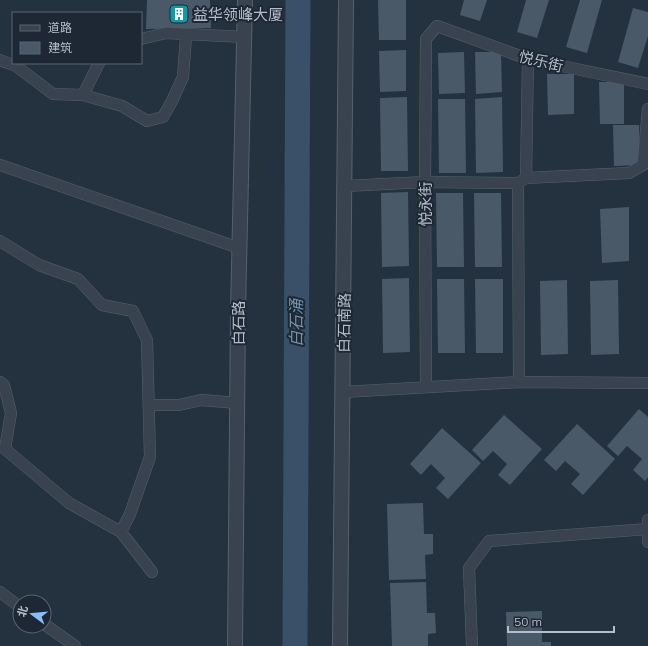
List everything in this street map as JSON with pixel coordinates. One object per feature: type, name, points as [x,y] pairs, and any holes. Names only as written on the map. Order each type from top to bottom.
[{"type":"street","name":"白石路","points":[[235,646],[239,248],[245,0]]},
{"type":"street","name":"白石南路","points":[[340,646],[346,186],[346,0]]},
{"type":"street","name":"悦乐街","points":[[437,26],[528,59],[648,84]]},
{"type":"street","name":"悦永街","points":[[426,387],[426,38],[437,26]]},
{"type":"street","points":[[142,39],[166,33],[244,37]]},
{"type":"street","points":[[0,60],[16,66],[53,94],[83,96],[122,106],[147,121],[163,117],[172,101],[183,77],[186,36]]},
{"type":"street","points":[[519,382],[522,180],[528,59]]},
{"type":"street","points":[[83,96],[99,64]]},
{"type":"street","points":[[346,186],[425,182],[522,180],[628,173],[643,165],[648,109]]},
{"type":"street","points":[[0,165],[239,248]]},
{"type":"street","points":[[0,241],[39,265],[78,279],[102,305],[133,311],[146,340],[150,457],[130,514],[121,532]]},
{"type":"street","points":[[0,382],[4,384],[11,413],[5,449],[69,503],[121,532],[152,572]]},
{"type":"street","points":[[343,392],[519,382],[648,382]]},
{"type":"street","points":[[149,405],[179,405],[201,400],[238,403]]},
{"type":"street","points":[[648,520],[648,542]]},
{"type":"street","points":[[472,646],[469,568],[488,541],[648,529]]},
{"type":"street","points":[[0,592],[12,601]]},
{"type":"street","points":[[52,630],[75,646]]},
{"type":"building","name":"益华领峰大厦","points":[[147,0],[210,0],[211,28],[146,29]]},
{"type":"building","points":[[378,0],[406,0],[406,40],[379,40]]},
{"type":"building","points":[[464,0],[487,0],[480,21],[460,15]]},
{"type":"building","points":[[526,0],[549,0],[537,38],[517,32]]},
{"type":"building","points":[[580,0],[602,0],[587,53],[566,47]]},
{"type":"building","points":[[633,8],[648,12],[648,36],[638,68],[618,62]]},
{"type":"building","points":[[406,50],[406,91],[380,92],[379,51]]},
{"type":"building","points":[[464,52],[465,93],[439,94],[438,53]]},
{"type":"building","points":[[475,52],[501,52],[502,92],[476,94]]},
{"type":"building","points":[[547,74],[574,74],[574,114],[548,115]]},
{"type":"building","points":[[599,82],[624,82],[624,124],[600,124]]},
{"type":"building","points":[[407,97],[408,171],[381,171],[380,98]]},
{"type":"building","points":[[502,97],[503,172],[476,173],[475,99]]},
{"type":"building","points":[[438,99],[465,99],[466,173],[439,173]]},
{"type":"building","points":[[613,125],[639,125],[640,165],[614,166]]},
{"type":"building","points":[[408,192],[409,266],[382,267],[381,193]]},
{"type":"building","points":[[436,193],[463,193],[464,267],[437,267]]},
{"type":"building","points":[[474,193],[501,193],[502,267],[475,267]]},
{"type":"building","points":[[629,207],[629,261],[602,263],[600,209]]},
{"type":"building","points":[[409,278],[410,352],[383,353],[382,279]]},
{"type":"building","points":[[437,279],[464,279],[465,353],[438,353]]},
{"type":"building","points":[[475,279],[503,279],[503,353],[476,353]]},
{"type":"building","points":[[567,280],[568,354],[541,355],[540,281]]},
{"type":"building","points":[[618,280],[619,354],[591,355],[590,281]]},
{"type":"building","points":[[639,409],[648,417],[648,477],[645,481],[633,470],[642,459],[627,446],[618,456],[607,446]]},
{"type":"building","points":[[504,415],[542,449],[510,485],[498,475],[507,464],[493,451],[483,461],[472,450]]},
{"type":"building","points":[[577,424],[615,459],[583,495],[571,484],[580,474],[565,461],[556,471],[544,460]]},
{"type":"building","points":[[442,428],[481,463],[448,499],[436,488],[445,478],[431,464],[421,475],[410,464]]},
{"type":"building","points":[[423,503],[424,534],[433,534],[433,554],[425,555],[426,579],[389,580],[387,504]]},
{"type":"building","points":[[426,582],[427,613],[435,613],[436,633],[428,634],[428,646],[392,646],[390,583]]},
{"type":"building","points":[[542,611],[542,642],[551,642],[551,646],[507,646],[506,612]]},
{"type":"waterway","name":"白石涌","points":[[295,646],[298,0]]},
{"type":"place","name":"益华领峰大厦","points":[[179,14]]}]
